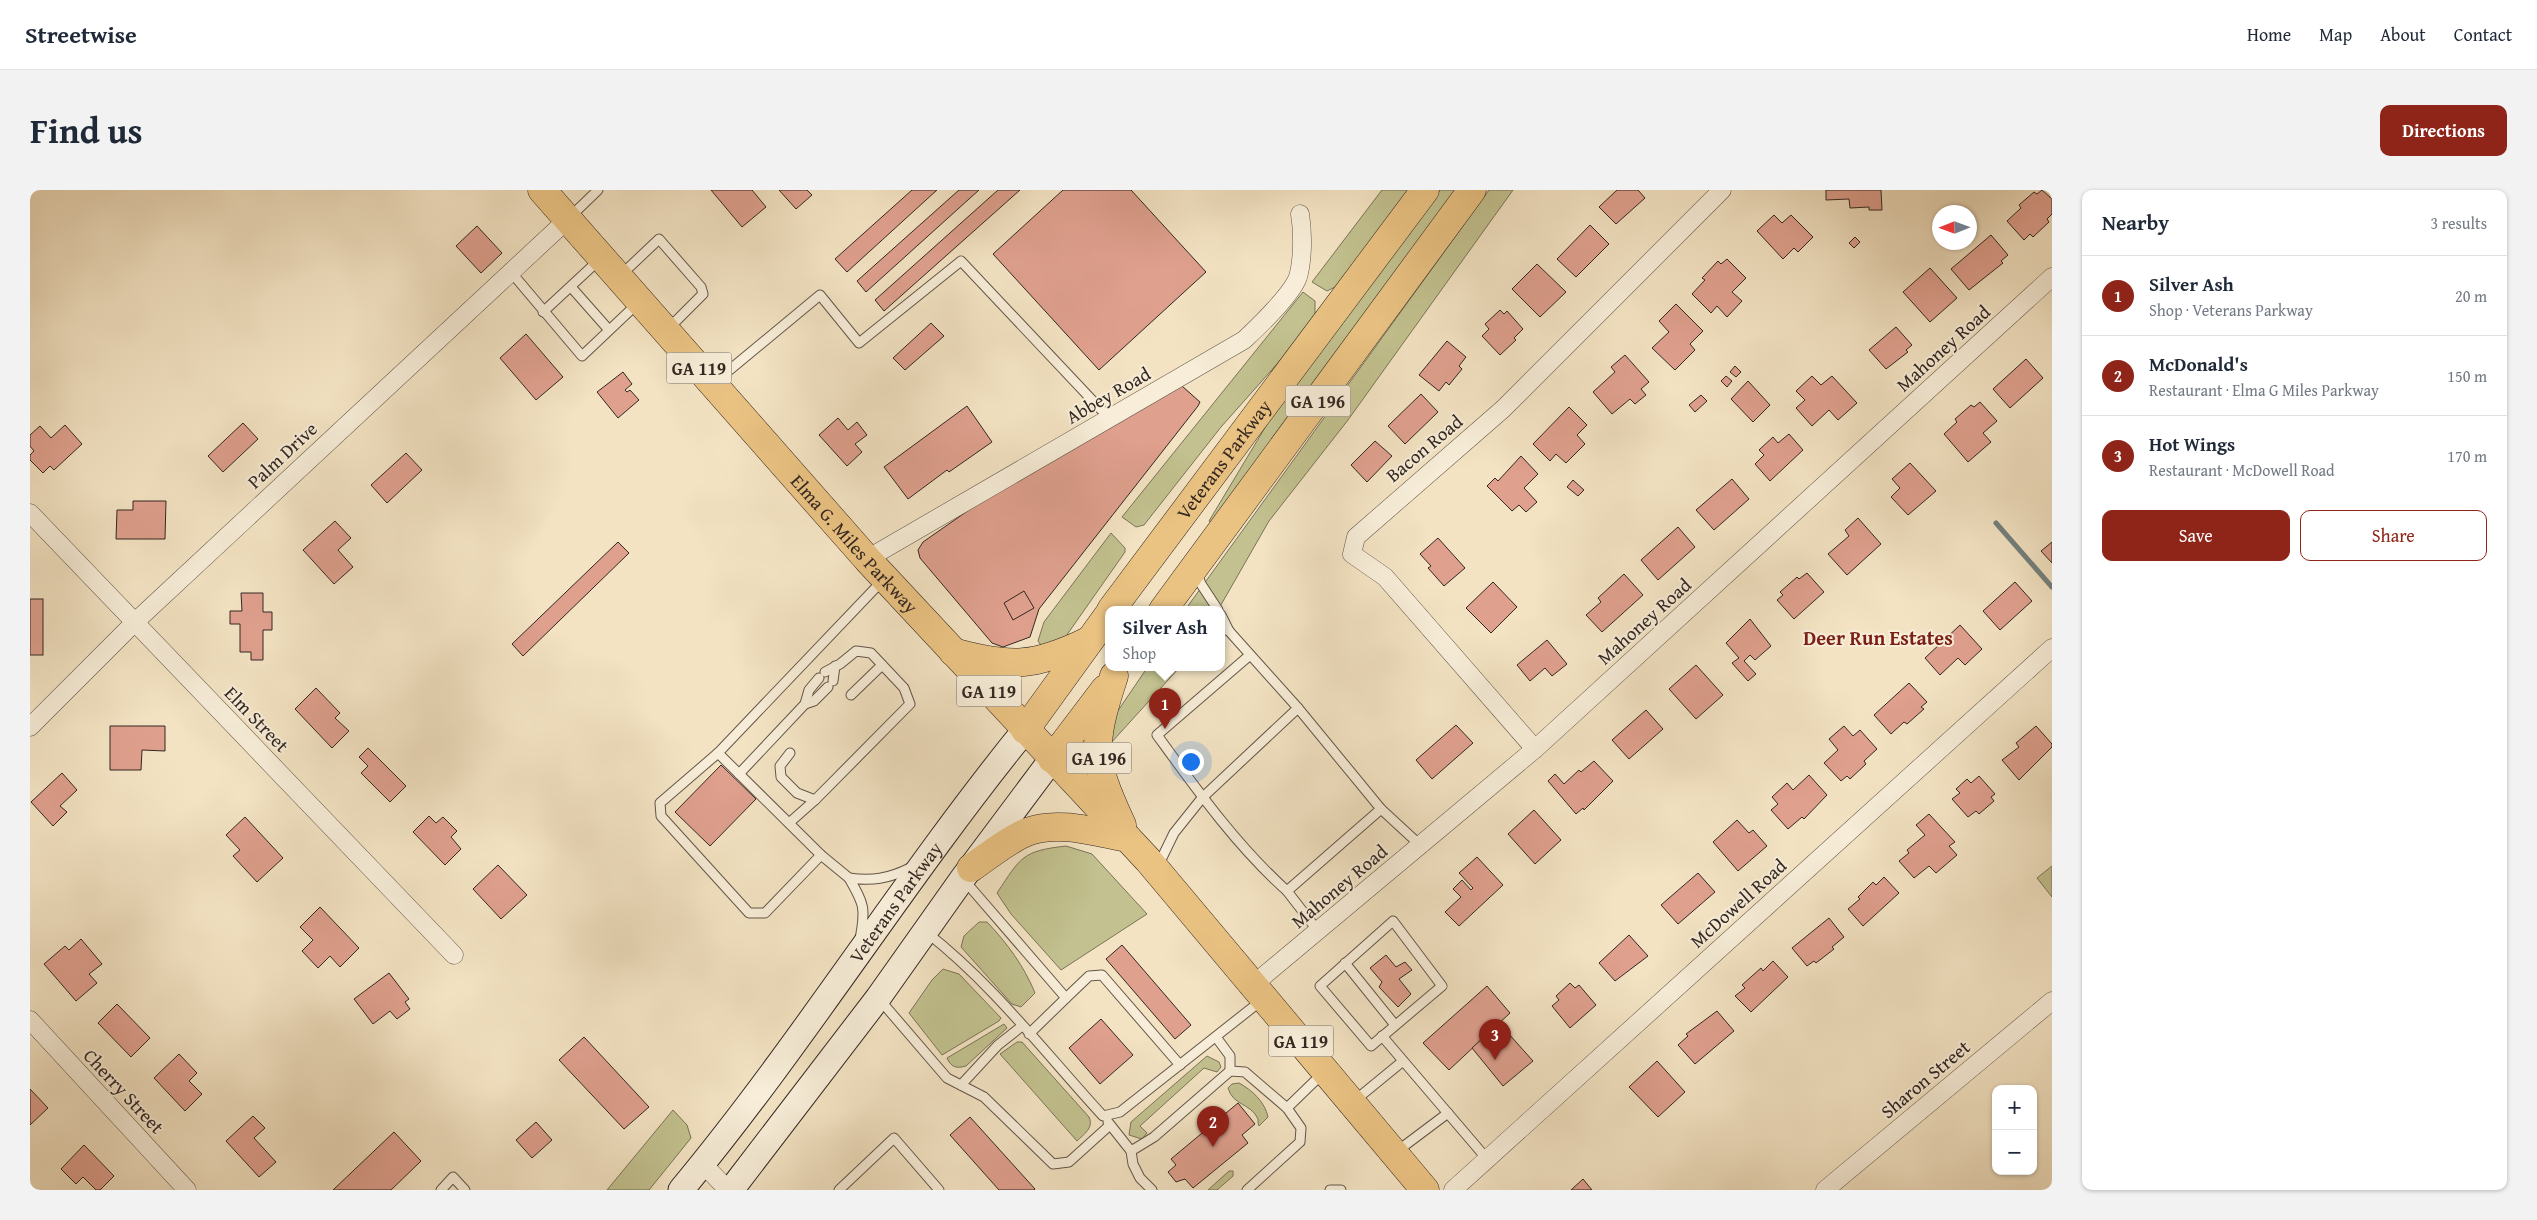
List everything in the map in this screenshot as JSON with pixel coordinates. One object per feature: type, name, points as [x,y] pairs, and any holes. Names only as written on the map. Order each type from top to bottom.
[{"type":"main road","name":"Elma G. Miles Parkway","points":[[542,190],[876,568],[952,652],[1127,838],[1176,892],[1260,991]]},
{"type":"main road","name":"Veterans Parkway","points":[[1115,606],[1425,190]]},
{"type":"main road","name":"GA 196","points":[[1166,606],[1472,190]]},
{"type":"main road","name":"Veterans Parkway","points":[[681,1190],[703,1164],[982,783],[1025,730],[1105,619]]},
{"type":"main road","points":[[952,652],[981,660],[1020,664],[1061,655],[1090,640]]},
{"type":"main road","name":"GA 196","points":[[1117,672],[1102,716],[1097,744],[1098,759],[1127,838]]},
{"type":"main road","points":[[730,1190],[878,998],[967,873],[1117,672]]},
{"type":"main road","points":[[967,873],[1026,832],[1047,827],[1073,828],[1127,838]]},
{"type":"main road","name":"GA 119","points":[[1260,991],[1425,1190]]},
{"type":"street","name":"Bacon Road","points":[[1535,749],[1385,577],[1352,554],[1356,537],[1503,409],[1722,190]]},
{"type":"street","name":"Abbey Road","points":[[876,568],[1109,418],[1244,340],[1260,324],[1298,278],[1301,241],[1300,214]]},
{"type":"street","name":"Palm Drive","points":[[30,727],[135,622],[568,219]]},
{"type":"street","name":"Mahoney Road","points":[[1260,991],[1318,931],[1535,749],[2052,277]]},
{"type":"street","name":"Elm Street","points":[[30,513],[454,955]]},
{"type":"street","name":"McDowell Road","points":[[1453,1190],[2052,648]]},
{"type":"street","name":"Sharon Street","points":[[1825,1190],[2052,1001]]},
{"type":"street","name":"Cherry Street","points":[[30,1020],[187,1190]]},
{"type":"street","points":[[703,1164],[730,1190]]},
{"type":"lane","points":[[568,219],[598,190]]},
{"type":"lane","points":[[543,312],[571,287],[610,268],[659,240],[701,287],[703,294],[666,331]]},
{"type":"lane","points":[[712,383],[820,295],[859,343],[961,261],[1109,418]]},
{"type":"lane","points":[[511,272],[582,356],[640,301]]},
{"type":"lane","points":[[571,287],[609,330]]},
{"type":"lane","points":[[1195,567],[1201,584],[1215,606]]},
{"type":"lane","points":[[821,855],[765,913],[749,913],[661,816],[660,803],[718,753],[876,568]]},
{"type":"lane","points":[[1225,630],[1298,708],[1380,809],[1420,845]]},
{"type":"lane","points":[[739,774],[805,704],[809,690],[822,675],[856,651],[870,653],[904,688],[910,704],[815,800],[789,823]]},
{"type":"lane","points":[[1250,655],[1157,735],[1202,798],[1261,868],[1287,891],[1318,931]]},
{"type":"lane","points":[[851,695],[882,665]]},
{"type":"lane","points":[[805,704],[814,701],[831,684],[835,666]]},
{"type":"lane","points":[[1156,870],[1174,833],[1202,798],[1298,708]]},
{"type":"lane","points":[[718,753],[821,855],[849,878],[862,902],[864,916],[856,956]]},
{"type":"lane","points":[[790,753],[780,766],[781,777],[797,793],[815,800]]},
{"type":"lane","points":[[1287,891],[1380,809]]},
{"type":"lane","points":[[849,878],[870,881],[892,877],[913,867],[931,854]]},
{"type":"lane","points":[[967,873],[1066,998]]},
{"type":"lane","points":[[1393,921],[1442,986],[1371,1046],[1320,986],[1345,963],[1393,921]]},
{"type":"lane","points":[[926,932],[948,949],[1022,1026],[1103,1116],[1131,1151],[1133,1164],[1140,1178],[1152,1190]]},
{"type":"lane","points":[[1345,963],[1396,1026]]},
{"type":"lane","points":[[1029,1034],[1089,976],[1102,975],[1180,1065]]},
{"type":"lane","points":[[1103,1116],[1120,1112],[1216,1037],[1260,991]]},
{"type":"lane","points":[[878,998],[947,1078],[984,1097],[1053,1164],[1069,1162],[1110,1125]]},
{"type":"lane","points":[[961,1085],[998,1045],[1022,1026]]},
{"type":"lane","points":[[1382,1036],[1487,1159]]},
{"type":"lane","points":[[1216,1037],[1230,1056],[1230,1071]]},
{"type":"lane","points":[[1352,1103],[1403,1061]]},
{"type":"lane","points":[[1287,1108],[1326,1070]]},
{"type":"lane","points":[[1131,1151],[1154,1137],[1230,1071],[1245,1072],[1287,1108],[1301,1128],[1300,1142],[1247,1190]]},
{"type":"lane","points":[[1394,1153],[1448,1113]]},
{"type":"lane","points":[[839,1190],[894,1138],[939,1190]]},
{"type":"lane","points":[[441,1190],[453,1177],[465,1190]]},
{"type":"lane","points":[[1330,1190],[1341,1190]]},
{"type":"shaded area","points":[[1382,190],[1410,190],[1335,287],[1327,291],[1312,282]]},
{"type":"shaded area","points":[[1440,190],[1460,190],[1215,525],[1209,521],[1278,406]]},
{"type":"shaded area","points":[[1489,190],[1513,190],[1348,420],[1269,521],[1220,606],[1188,606]]},
{"type":"shaded area","points":[[1303,292],[1315,301],[1315,314],[1285,355],[1221,427],[1144,525],[1136,527],[1122,517]]},
{"type":"shaded area","points":[[1111,533],[1125,548],[1125,552],[1064,639],[1045,651],[1038,641],[1044,622]]},
{"type":"shaded area","points":[[1145,671],[1176,671],[1110,744],[1115,715]]},
{"type":"shaded area","points":[[1066,846],[1092,854],[1147,914],[1061,970],[1011,914],[997,893],[1012,871],[1024,858],[1040,850]]},
{"type":"shaded area","points":[[2052,866],[2052,897],[2037,878]]},
{"type":"shaded area","points":[[979,922],[987,922],[1001,938],[1031,983],[1035,993],[1021,1007],[1012,1004],[961,947],[964,936]]},
{"type":"shaded area","points":[[943,969],[959,974],[1001,1018],[942,1055],[909,1013],[932,980]]},
{"type":"shaded area","points":[[1004,1024],[1007,1028],[966,1066],[954,1066],[947,1058]]},
{"type":"shaded area","points":[[1017,1042],[1022,1042],[1089,1117],[1089,1128],[1077,1141],[1000,1054]]},
{"type":"shaded area","points":[[1207,1056],[1219,1062],[1221,1067],[1217,1072],[1204,1068],[1140,1126],[1147,1133],[1142,1139],[1129,1135],[1131,1122]]},
{"type":"shaded area","points":[[1239,1083],[1249,1089],[1264,1106],[1268,1117],[1259,1126],[1255,1114],[1230,1094],[1228,1088],[1232,1084]]},
{"type":"shaded area","points":[[673,1110],[687,1125],[691,1138],[649,1190],[607,1190]]},
{"type":"shaded area","points":[[1229,1171],[1233,1171],[1233,1176],[1217,1190],[1208,1190]]},
{"type":"building","points":[[711,190],[752,190],[766,207],[742,227]]},
{"type":"building","points":[[779,190],[807,190],[812,195],[796,209]]},
{"type":"building","points":[[912,190],[937,190],[847,272],[835,259]]},
{"type":"building","points":[[959,190],[979,190],[866,292],[857,281]]},
{"type":"building","points":[[998,190],[1020,190],[884,311],[875,300]]},
{"type":"building","points":[[1063,190],[1131,190],[1206,272],[1099,370],[993,254]]},
{"type":"building","points":[[1617,190],[1638,190],[1645,198],[1616,224],[1599,207]]},
{"type":"building","points":[[1826,190],[1881,190],[1882,210],[1869,210],[1869,207],[1850,208],[1849,199],[1826,200]]},
{"type":"building","points":[[2042,190],[2052,199],[2052,214],[2047,219],[2049,222],[2033,237],[2030,234],[2024,240],[2007,221],[2021,208],[2019,205],[2034,192],[2037,194]]},
{"type":"building","points":[[1774,215],[1782,223],[1791,215],[1813,237],[1798,252],[1794,248],[1783,259],[1757,231]]},
{"type":"building","points":[[1590,225],[1609,244],[1576,277],[1557,259]]},
{"type":"building","points":[[477,226],[502,253],[481,273],[456,246]]},
{"type":"building","points":[[1991,235],[2008,255],[2001,261],[2003,263],[1969,290],[1951,269],[1973,250],[1977,250],[1977,247]]},
{"type":"building","points":[[1855,237],[1860,242],[1854,248],[1849,243]]},
{"type":"building","points":[[1727,259],[1746,278],[1732,292],[1742,301],[1727,317],[1717,306],[1711,313],[1692,294],[1705,280],[1702,278],[1718,261],[1721,264]]},
{"type":"building","points":[[1537,264],[1566,292],[1540,317],[1512,289]]},
{"type":"building","points":[[1930,268],[1957,298],[1930,322],[1903,292]]},
{"type":"building","points":[[1676,304],[1703,331],[1690,344],[1695,350],[1675,370],[1652,348],[1669,332],[1659,321]]},
{"type":"building","points":[[1500,310],[1504,314],[1507,311],[1523,329],[1514,338],[1516,340],[1500,355],[1482,336],[1489,329],[1485,324]]},
{"type":"building","points":[[931,323],[944,336],[905,370],[893,358]]},
{"type":"building","points":[[1896,327],[1912,345],[1906,350],[1908,352],[1886,369],[1869,350]]},
{"type":"building","points":[[526,334],[563,377],[536,400],[500,358]]},
{"type":"building","points":[[1447,341],[1466,357],[1459,366],[1462,369],[1449,385],[1446,382],[1439,391],[1419,375]]},
{"type":"building","points":[[1625,355],[1649,382],[1641,389],[1646,395],[1635,404],[1630,399],[1612,414],[1593,392],[1615,372],[1611,367]]},
{"type":"building","points":[[2026,359],[2043,378],[2010,408],[1993,389]]},
{"type":"building","points":[[1735,366],[1741,372],[1736,377],[1730,372]]},
{"type":"building","points":[[623,372],[632,384],[625,390],[627,392],[630,390],[639,400],[618,418],[597,392]]},
{"type":"building","points":[[1726,376],[1732,381],[1727,387],[1721,381]]},
{"type":"building","points":[[1812,376],[1821,385],[1832,376],[1857,403],[1838,420],[1829,410],[1812,426],[1796,408],[1805,400],[1796,391]]},
{"type":"building","points":[[1748,381],[1770,405],[1753,422],[1731,399]]},
{"type":"building","points":[[1182,386],[1200,402],[1198,406],[1039,609],[1030,637],[1003,647],[992,643],[920,558],[918,550],[923,542],[999,489]]},
{"type":"building","points":[[1421,394],[1438,412],[1405,444],[1388,426]]},
{"type":"building","points":[[1701,395],[1707,401],[1695,412],[1689,405]]},
{"type":"building","points":[[1980,402],[1997,421],[1983,433],[1991,442],[1968,462],[1944,434],[1957,422],[1955,419],[1971,405],[1974,407]]},
{"type":"building","points":[[967,406],[992,442],[949,472],[947,470],[908,499],[884,467]]},
{"type":"building","points":[[1569,407],[1587,425],[1577,435],[1585,444],[1566,463],[1556,454],[1550,461],[1533,444]]},
{"type":"building","points":[[838,418],[848,430],[857,422],[867,435],[855,444],[862,452],[847,466],[819,435]]},
{"type":"building","points":[[243,423],[258,439],[223,472],[208,456]]},
{"type":"building","points":[[65,425],[82,444],[54,470],[50,466],[43,473],[30,460],[30,455],[34,451],[30,446],[30,435],[40,426],[51,438]]},
{"type":"building","points":[[1789,434],[1803,450],[1770,481],[1755,464],[1764,455],[1759,450],[1773,437],[1778,443]]},
{"type":"building","points":[[1375,441],[1392,456],[1367,482],[1351,465]]},
{"type":"building","points":[[406,453],[422,470],[387,503],[371,485]]},
{"type":"building","points":[[1521,456],[1538,474],[1524,488],[1537,502],[1526,512],[1519,505],[1512,511],[1487,486],[1495,478],[1498,481]]},
{"type":"building","points":[[1910,463],[1936,491],[1908,515],[1891,497],[1900,488],[1892,479]]},
{"type":"building","points":[[1732,479],[1749,499],[1714,530],[1696,510]]},
{"type":"building","points":[[1573,480],[1584,490],[1578,496],[1567,487]]},
{"type":"building","points":[[133,501],[166,501],[165,539],[116,539],[117,510],[133,510]]},
{"type":"building","points":[[1858,518],[1881,544],[1847,575],[1828,554],[1849,536],[1845,530]]},
{"type":"building","points":[[335,521],[351,538],[338,550],[353,567],[334,584],[303,550]]},
{"type":"building","points":[[1678,527],[1695,547],[1658,580],[1641,560]]},
{"type":"building","points":[[1438,538],[1465,568],[1444,586],[1428,568],[1431,566],[1420,554]]},
{"type":"building","points":[[618,542],[629,553],[523,656],[512,644]]},
{"type":"building","points":[[2052,542],[2052,563],[2041,551]]},
{"type":"building","points":[[1807,573],[1824,592],[1794,619],[1777,600],[1783,595],[1780,592],[1797,577],[1799,579]]},
{"type":"building","points":[[1624,574],[1643,595],[1602,632],[1586,615],[1601,602],[1598,598]]},
{"type":"building","points":[[1493,582],[1517,607],[1491,633],[1466,608]]},
{"type":"building","points":[[2015,582],[2032,601],[2000,630],[1983,611]]},
{"type":"building","points":[[1024,591],[1034,608],[1013,620],[1004,603]]},
{"type":"building","points":[[241,593],[263,593],[263,612],[272,612],[272,630],[263,630],[263,660],[251,660],[251,652],[240,652],[240,624],[230,624],[230,611],[242,611]]},
{"type":"building","points":[[30,599],[43,599],[43,655],[30,655]]},
{"type":"building","points":[[1750,619],[1771,646],[1755,660],[1750,655],[1744,661],[1756,674],[1748,681],[1732,663],[1739,658],[1726,643]]},
{"type":"building","points":[[1960,625],[1982,649],[1965,665],[1958,658],[1940,675],[1925,658]]},
{"type":"building","points":[[1547,640],[1567,664],[1552,676],[1545,668],[1530,681],[1517,665]]},
{"type":"building","points":[[1696,665],[1723,695],[1696,719],[1669,689]]},
{"type":"building","points":[[1909,683],[1927,702],[1921,707],[1924,709],[1907,724],[1904,722],[1891,734],[1874,715]]},
{"type":"building","points":[[316,688],[340,713],[335,718],[349,731],[332,748],[295,709]]},
{"type":"building","points":[[1646,710],[1663,729],[1629,759],[1612,740]]},
{"type":"building","points":[[1456,725],[1473,743],[1432,779],[1416,760]]},
{"type":"building","points":[[110,726],[165,726],[165,751],[142,750],[141,770],[110,770]]},
{"type":"building","points":[[1844,726],[1853,736],[1860,730],[1877,749],[1864,761],[1866,764],[1850,779],[1847,776],[1841,781],[1824,763],[1838,750],[1829,739]]},
{"type":"building","points":[[2036,726],[2052,744],[2052,747],[2019,780],[2002,760],[2019,747],[2016,743]]},
{"type":"building","points":[[368,748],[406,786],[390,802],[361,773],[368,766],[359,757]]},
{"type":"building","points":[[1594,761],[1613,781],[1584,810],[1583,808],[1576,814],[1548,781],[1555,774],[1564,784],[1579,770],[1581,772]]},
{"type":"building","points":[[721,765],[756,799],[710,846],[675,812]]},
{"type":"building","points":[[62,773],[77,790],[60,806],[67,812],[53,826],[31,802]]},
{"type":"building","points":[[1809,775],[1827,795],[1804,819],[1802,817],[1788,829],[1771,810],[1778,804],[1772,797],[1787,783],[1793,790]]},
{"type":"building","points":[[1979,776],[1995,794],[1991,797],[1994,801],[1979,814],[1976,811],[1968,817],[1952,799],[1960,793],[1956,789],[1967,779],[1971,783]]},
{"type":"building","points":[[1534,810],[1561,840],[1535,864],[1508,834]]},
{"type":"building","points":[[1929,814],[1955,842],[1949,846],[1957,855],[1936,873],[1929,866],[1914,878],[1899,861],[1909,853],[1907,850],[1925,835],[1916,825]]},
{"type":"building","points":[[429,816],[436,823],[443,817],[457,831],[451,837],[461,849],[445,865],[413,832]]},
{"type":"building","points":[[245,817],[283,858],[257,882],[233,856],[240,850],[226,835]]},
{"type":"building","points":[[1737,820],[1749,833],[1753,830],[1767,846],[1738,871],[1713,842]]},
{"type":"building","points":[[1477,857],[1503,885],[1459,926],[1445,912],[1461,897],[1453,889],[1462,880],[1471,890],[1473,888],[1459,873]]},
{"type":"building","points":[[498,865],[527,895],[501,919],[473,889]]},
{"type":"building","points":[[1698,873],[1715,892],[1678,924],[1661,905]]},
{"type":"building","points":[[1884,877],[1899,893],[1863,926],[1848,909],[1860,899],[1858,897],[1873,882],[1876,885]]},
{"type":"building","points":[[320,907],[359,948],[340,967],[330,956],[318,968],[302,951],[313,940],[300,927]]},
{"type":"building","points":[[1829,918],[1844,937],[1832,947],[1834,949],[1816,963],[1814,961],[1807,966],[1792,948]]},
{"type":"building","points":[[1629,935],[1648,956],[1615,981],[1599,963]]},
{"type":"building","points":[[81,939],[102,964],[89,974],[97,983],[76,1001],[44,964],[65,946],[69,950]]},
{"type":"building","points":[[1122,945],[1191,1025],[1175,1039],[1106,959]]},
{"type":"building","points":[[1386,955],[1396,967],[1405,962],[1412,970],[1399,979],[1411,994],[1398,1007],[1379,987],[1382,982],[1370,968]]},
{"type":"building","points":[[1773,961],[1788,977],[1751,1012],[1735,996],[1745,988],[1742,985],[1761,968],[1763,971]]},
{"type":"building","points":[[389,973],[409,999],[405,1002],[410,1009],[397,1019],[390,1011],[373,1024],[354,999]]},
{"type":"building","points":[[1570,983],[1575,988],[1579,985],[1596,1005],[1570,1028],[1552,1006],[1559,1000],[1556,996]]},
{"type":"building","points":[[1487,986],[1510,1013],[1449,1070],[1423,1043]]},
{"type":"building","points":[[117,1004],[150,1038],[131,1057],[98,1023]]},
{"type":"building","points":[[1717,1011],[1734,1031],[1695,1064],[1678,1045],[1688,1036],[1686,1034]]},
{"type":"building","points":[[1101,1019],[1133,1055],[1100,1084],[1069,1048]]},
{"type":"building","points":[[1499,1023],[1533,1061],[1503,1086],[1472,1048]]},
{"type":"building","points":[[584,1037],[649,1107],[624,1129],[559,1060]]},
{"type":"building","points":[[179,1054],[197,1073],[189,1081],[202,1094],[185,1111],[154,1078]]},
{"type":"building","points":[[1657,1061],[1685,1092],[1658,1117],[1629,1087]]},
{"type":"building","points":[[30,1089],[48,1108],[30,1125]]},
{"type":"building","points":[[1238,1103],[1255,1124],[1242,1135],[1248,1143],[1193,1188],[1185,1179],[1176,1182],[1168,1172],[1176,1165],[1171,1159]]},
{"type":"building","points":[[253,1116],[265,1128],[254,1138],[276,1162],[259,1177],[226,1141]]},
{"type":"building","points":[[970,1117],[1034,1190],[999,1190],[950,1135]]},
{"type":"building","points":[[536,1122],[552,1140],[532,1158],[516,1140]]},
{"type":"building","points":[[394,1132],[421,1161],[391,1190],[333,1190]]},
{"type":"building","points":[[84,1145],[114,1176],[100,1190],[96,1190],[83,1177],[76,1184],[61,1169]]},
{"type":"building","points":[[1583,1179],[1592,1190],[1571,1190]]},
{"type":"waterway","points":[[1996,523],[2052,587]]},
{"type":"place","name":"Silver Ash","points":[[1165,729]]},
{"type":"place","name":"Hot Wings","points":[[1495,1060]]},
{"type":"place","name":"McDonald's","points":[[1213,1147]]},
{"type":"district","name":"Deer Run Estates","points":[[1878,637]]}]
